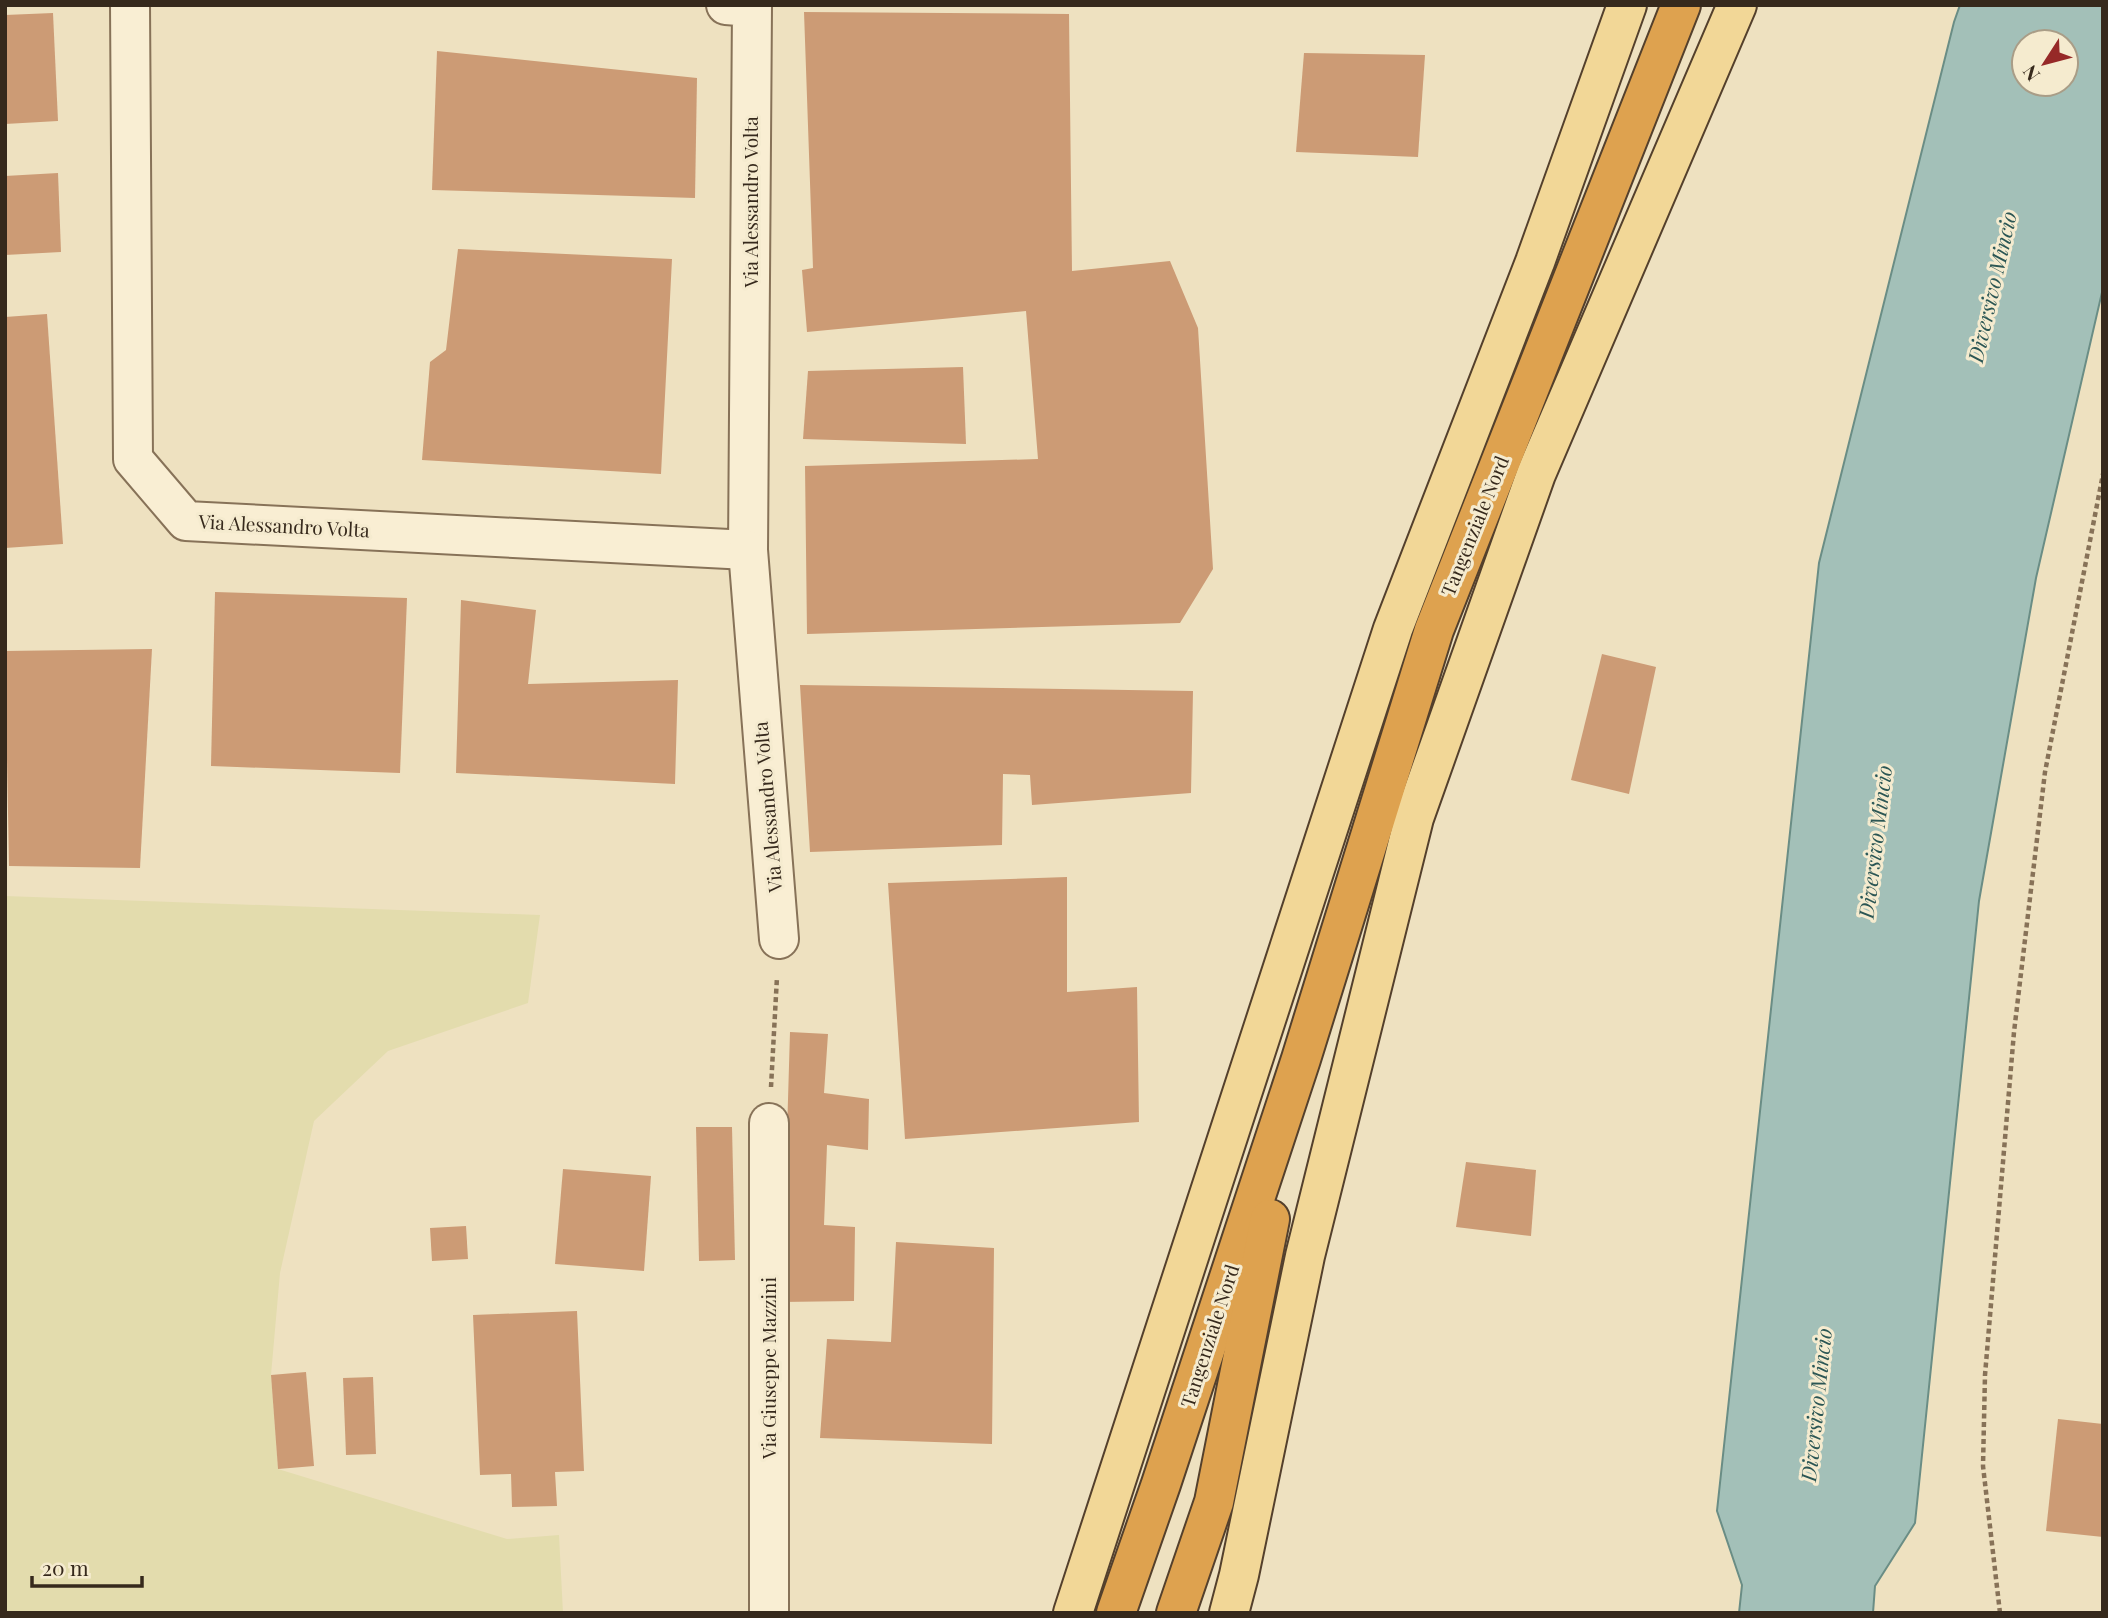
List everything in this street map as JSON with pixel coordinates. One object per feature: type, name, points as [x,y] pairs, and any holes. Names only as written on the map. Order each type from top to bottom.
[{"type":"highway","name":"Tangenziale Nord","points":[[1116,1613],[1301,1059],[1434,630],[1681,5]]},
{"type":"highway","name":"Tangenziale Nord","points":[[1176,1613],[1214,1502],[1301,1059]]},
{"type":"main road","points":[[1073,1613],[1393,629],[1535,262],[1627,5]]},
{"type":"main road","points":[[1229,1613],[1305,1256],[1415,818],[1536,474],[1737,5]]},
{"type":"street","name":"Via Alessandro Volta","points":[[130,5],[133,459],[186,521],[748,550]]},
{"type":"street","name":"Via Alessandro Volta","points":[[726,5],[752,7],[748,550],[779,939]]},
{"type":"street","name":"Via Giuseppe Mazzini","points":[[769,1123],[769,1613]]},
{"type":"path","points":[[2000,1613],[1983,1466],[1984,1375],[2014,1032],[2045,772],[2103,474]]},
{"type":"path","points":[[769,1123],[779,939]]},
{"type":"shaded area","points":[[5,896],[540,915],[528,1003],[388,1051],[314,1121],[280,1273],[271,1375],[278,1469],[507,1539],[559,1535],[563,1613],[5,1613]]},
{"type":"water","name":"Diversivo Mincio","points":[[1960,5],[2103,5],[2103,288],[2036,578],[1979,901],[1915,1523],[1875,1586],[1873,1613],[1739,1613],[1742,1585],[1717,1511],[1819,563]]},
{"type":"building","points":[[804,12],[1069,14],[1072,271],[1170,261],[1198,328],[1213,569],[1180,623],[807,634],[805,466],[1038,459],[1026,311],[807,332],[802,270],[813,268]]},
{"type":"building","points":[[53,13],[58,121],[5,124],[5,15]]},
{"type":"building","points":[[437,51],[697,78],[695,198],[432,190]]},
{"type":"building","points":[[1304,53],[1425,55],[1418,157],[1296,152]]},
{"type":"building","points":[[58,173],[61,252],[5,255],[5,176]]},
{"type":"building","points":[[458,249],[672,259],[661,474],[422,460],[430,362],[446,350]]},
{"type":"building","points":[[47,314],[63,544],[5,548],[5,317]]},
{"type":"building","points":[[963,367],[966,444],[803,439],[808,371]]},
{"type":"building","points":[[215,592],[407,598],[400,773],[211,766]]},
{"type":"building","points":[[461,600],[536,610],[528,684],[678,680],[675,784],[456,773]]},
{"type":"building","points":[[152,649],[140,868],[9,866],[5,651]]},
{"type":"building","points":[[1602,654],[1656,667],[1629,794],[1571,780]]},
{"type":"building","points":[[800,685],[1193,691],[1191,793],[1032,805],[1030,775],[1003,774],[1002,845],[810,852]]},
{"type":"building","points":[[1067,877],[1067,992],[1137,987],[1139,1122],[905,1139],[888,883]]},
{"type":"building","points":[[790,1032],[828,1034],[824,1093],[869,1099],[868,1150],[827,1145],[824,1225],[855,1227],[854,1301],[782,1302]]},
{"type":"building","points":[[696,1127],[732,1127],[735,1260],[699,1261]]},
{"type":"building","points":[[1466,1162],[1536,1170],[1531,1236],[1456,1227]]},
{"type":"building","points":[[563,1169],[651,1176],[644,1271],[555,1264]]},
{"type":"building","points":[[466,1226],[468,1259],[432,1261],[430,1228]]},
{"type":"building","points":[[896,1242],[994,1248],[992,1444],[820,1438],[827,1339],[891,1342]]},
{"type":"building","points":[[577,1311],[584,1471],[555,1472],[557,1506],[512,1507],[511,1474],[480,1475],[473,1315]]},
{"type":"building","points":[[306,1372],[314,1466],[278,1469],[271,1375]]},
{"type":"building","points":[[373,1377],[376,1454],[346,1455],[343,1378]]},
{"type":"building","points":[[2058,1419],[2103,1424],[2103,1537],[2046,1531]]}]
